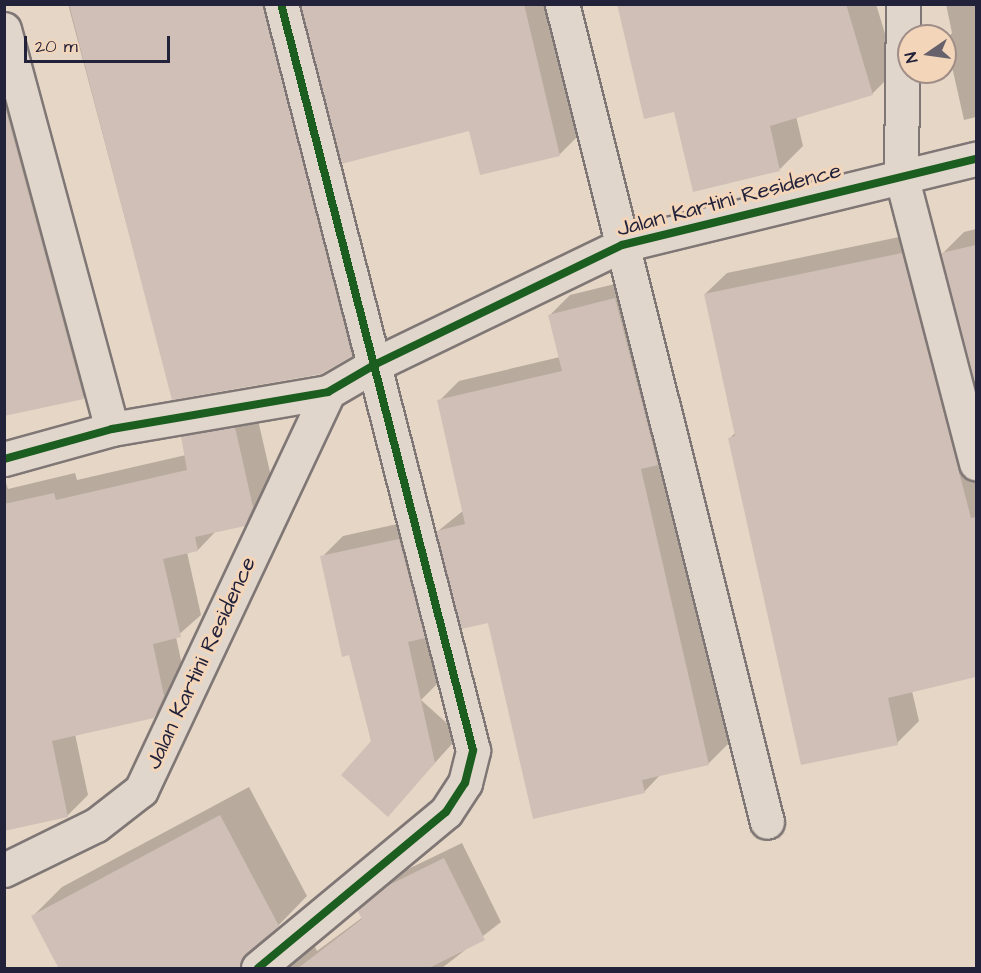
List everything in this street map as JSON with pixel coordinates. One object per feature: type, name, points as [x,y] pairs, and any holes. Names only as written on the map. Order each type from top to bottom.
[{"type":"street","points":[[258,969],[446,812],[465,783],[473,750],[376,364],[281,4]]},
{"type":"street","points":[[562,4],[767,822]]},
{"type":"street","points":[[903,4],[901,174],[976,463]]},
{"type":"street","points":[[4,29],[112,429]]},
{"type":"street","name":"Jalan Kartini Residence","points":[[4,870],[96,825],[141,790],[328,392],[376,364],[622,245],[901,174],[976,159]]},
{"type":"street","points":[[4,459],[112,429],[328,392]]},
{"type":"building","points":[[69,4],[263,4],[352,356],[321,374],[172,400]]},
{"type":"building","points":[[300,4],[524,4],[560,156],[480,175],[469,131],[341,164]]},
{"type":"building","points":[[617,4],[846,4],[873,95],[770,126],[780,171],[693,192],[674,112],[644,119]]},
{"type":"building","points":[[4,103],[84,399],[4,416]]},
{"type":"building","points":[[976,245],[976,391],[941,253]]},
{"type":"building","points":[[902,253],[971,518],[976,517],[976,677],[888,698],[898,745],[801,765],[728,438],[735,436],[704,294]]},
{"type":"building","points":[[615,298],[658,465],[641,469],[709,765],[642,780],[645,793],[533,819],[488,623],[461,629],[436,531],[465,524],[437,400],[562,371],[548,315]]},
{"type":"building","points":[[235,427],[253,507],[245,526],[195,537],[198,551],[163,559],[181,637],[153,644],[164,696],[154,718],[52,741],[68,817],[4,831],[4,504],[54,493],[56,500],[187,470],[181,436]]},
{"type":"building","points":[[399,539],[425,638],[408,642],[435,763],[388,817],[341,775],[371,741],[349,655],[342,657],[320,556]]},
{"type":"building","points":[[220,815],[279,926],[246,954],[240,969],[59,969],[31,916]]},
{"type":"building","points":[[444,858],[485,940],[427,969],[297,969],[362,919],[357,910],[383,888]]},
{"type":"cycle path","points":[[258,968],[446,812],[465,783],[473,750],[281,4]]},
{"type":"cycle path","points":[[4,459],[112,429],[328,392],[376,364],[622,245],[976,159]]}]
